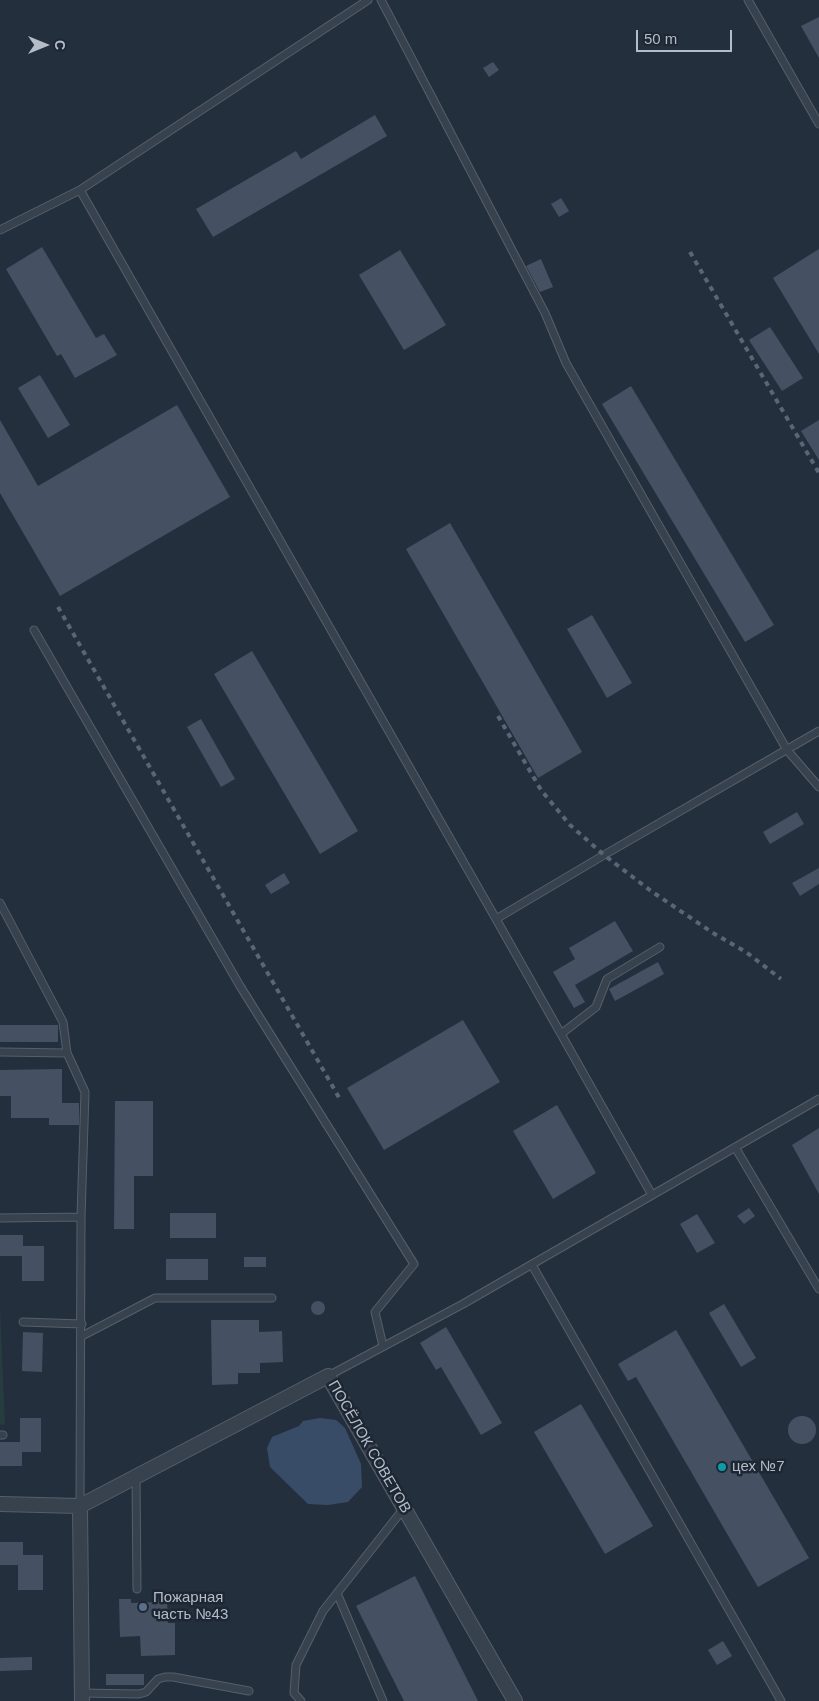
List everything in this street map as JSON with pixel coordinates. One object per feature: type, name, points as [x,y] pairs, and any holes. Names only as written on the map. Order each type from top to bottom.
[{"type":"street","name":"ПОСЁЛОК СОВЕТОВ","points":[[0,1504],[80,1506],[328,1376],[515,1701]]},
{"type":"street","points":[[80,1506],[82,1697]]},
{"type":"lane","points":[[0,230],[80,190],[368,0]]},
{"type":"lane","points":[[381,0],[544,313],[566,363],[787,750],[819,787]]},
{"type":"lane","points":[[748,0],[819,124]]},
{"type":"lane","points":[[80,190],[652,1195]]},
{"type":"lane","points":[[34,630],[240,986],[414,1264],[375,1312],[384,1346]]},
{"type":"lane","points":[[496,919],[819,732]]},
{"type":"lane","points":[[0,903],[63,1022],[67,1053],[85,1092],[81,1217],[80,1506]]},
{"type":"lane","points":[[561,1034],[596,1008],[607,979],[660,947]]},
{"type":"lane","points":[[0,1052],[67,1053]]},
{"type":"lane","points":[[328,1376],[463,1304],[819,1099]]},
{"type":"lane","points":[[735,1147],[819,1290]]},
{"type":"lane","points":[[0,1218],[81,1217]]},
{"type":"lane","points":[[532,1265],[781,1701]]},
{"type":"lane","points":[[82,1336],[155,1298],[272,1298]]},
{"type":"lane","points":[[23,1322],[82,1324]]},
{"type":"lane","points":[[136,1477],[137,1589]]},
{"type":"lane","points":[[302,1701],[294,1694],[296,1665],[323,1611],[404,1508]]},
{"type":"lane","points":[[337,1593],[383,1701]]},
{"type":"lane","points":[[82,1697],[139,1694],[146,1692],[158,1679],[173,1676],[249,1691]]},
{"type":"green space","points":[[0,1307],[5,1424],[0,1425]]},
{"type":"water","points":[[320,1418],[336,1420],[345,1428],[361,1464],[362,1487],[348,1502],[328,1505],[308,1504],[270,1467],[267,1448],[272,1437],[299,1426],[303,1421]]},
{"type":"building","points":[[819,17],[819,58],[801,26]]},
{"type":"building","points":[[493,62],[499,70],[489,77],[483,68]]},
{"type":"building","points":[[375,115],[387,136],[213,237],[196,209],[296,151],[301,159]]},
{"type":"building","points":[[561,198],[569,211],[559,217],[551,204]]},
{"type":"building","points":[[42,247],[96,338],[104,334],[117,355],[75,378],[61,354],[57,356],[6,269]]},
{"type":"building","points":[[819,249],[819,354],[773,278]]},
{"type":"building","points":[[400,250],[446,325],[404,350],[359,275]]},
{"type":"building","points":[[541,259],[553,287],[540,292],[526,266]]},
{"type":"building","points":[[770,327],[803,378],[782,391],[749,340]]},
{"type":"building","points":[[40,375],[70,425],[48,438],[18,388]]},
{"type":"building","points":[[631,386],[774,625],[745,642],[602,404]]},
{"type":"building","points":[[177,405],[230,497],[60,596],[0,493],[0,420],[38,486]]},
{"type":"building","points":[[819,420],[819,460],[801,431]]},
{"type":"building","points":[[450,523],[582,752],[538,778],[406,549]]},
{"type":"building","points":[[592,615],[632,683],[607,698],[567,629]]},
{"type":"building","points":[[252,651],[358,831],[320,854],[214,674]]},
{"type":"building","points":[[201,719],[235,779],[221,787],[187,727]]},
{"type":"building","points":[[797,812],[804,824],[770,844],[763,832]]},
{"type":"building","points":[[819,868],[819,884],[800,896],[792,883]]},
{"type":"building","points":[[284,873],[290,883],[271,894],[265,885]]},
{"type":"building","points":[[615,921],[633,951],[575,985],[585,1002],[574,1008],[553,972],[575,959],[569,948]]},
{"type":"building","points":[[658,962],[664,974],[615,1001],[609,989]]},
{"type":"building","points":[[463,1020],[500,1082],[384,1150],[347,1088]]},
{"type":"building","points":[[0,1025],[58,1025],[58,1042],[0,1042]]},
{"type":"building","points":[[62,1069],[62,1103],[79,1103],[79,1125],[49,1125],[49,1118],[11,1118],[11,1096],[0,1096],[0,1070]]},
{"type":"building","points":[[115,1101],[153,1101],[153,1176],[134,1176],[134,1229],[114,1229]]},
{"type":"building","points":[[557,1105],[596,1173],[553,1199],[513,1131]]},
{"type":"building","points":[[819,1128],[819,1194],[792,1145]]},
{"type":"building","points":[[749,1208],[755,1216],[744,1224],[737,1216]]},
{"type":"building","points":[[170,1213],[216,1213],[216,1238],[170,1238]]},
{"type":"building","points":[[697,1214],[715,1243],[697,1253],[680,1224]]},
{"type":"building","points":[[0,1235],[23,1235],[23,1246],[44,1246],[44,1281],[22,1281],[22,1256],[0,1256]]},
{"type":"building","points":[[244,1257],[266,1257],[266,1267],[244,1267]]},
{"type":"building","points":[[166,1259],[208,1259],[208,1280],[166,1280]]},
{"type":"building","points":[[318,1301],[323,1303],[325,1308],[323,1313],[318,1315],[313,1313],[311,1308],[313,1303]]},
{"type":"building","points":[[724,1304],[756,1358],[741,1367],[709,1313]]},
{"type":"building","points":[[211,1320],[259,1320],[259,1332],[282,1331],[283,1362],[260,1363],[260,1373],[238,1373],[238,1384],[212,1385]]},
{"type":"building","points":[[446,1327],[502,1423],[481,1435],[441,1367],[436,1370],[420,1343]]},
{"type":"building","name":"цех №7","points":[[676,1330],[809,1558],[758,1587],[636,1377],[628,1381],[618,1364]]},
{"type":"building","points":[[23,1332],[43,1333],[42,1372],[22,1371]]},
{"type":"building","points":[[581,1404],[653,1526],[605,1554],[534,1432]]},
{"type":"building","points":[[802,1416],[812,1420],[816,1430],[812,1440],[802,1444],[792,1440],[788,1430],[792,1420]]},
{"type":"building","points":[[20,1418],[41,1418],[41,1452],[22,1452],[22,1466],[0,1466],[0,1442],[20,1442]]},
{"type":"building","points":[[0,1542],[23,1542],[23,1555],[43,1555],[43,1590],[18,1590],[18,1565],[0,1565]]},
{"type":"building","points":[[415,1576],[478,1701],[404,1701],[356,1606]]},
{"type":"building","points":[[119,1599],[131,1599],[131,1603],[156,1602],[156,1599],[167,1599],[168,1623],[175,1623],[175,1655],[141,1656],[140,1636],[120,1637]]},
{"type":"building","points":[[723,1641],[732,1656],[717,1665],[708,1650]]},
{"type":"building","points":[[32,1657],[32,1670],[0,1671],[0,1658]]},
{"type":"building","points":[[106,1674],[144,1674],[144,1685],[106,1685]]},
{"type":"railway","points":[[690,252],[819,473]]},
{"type":"railway","points":[[58,607],[341,1101]]},
{"type":"railway","points":[[498,716],[541,790],[570,825],[604,855],[651,891],[713,933],[746,952],[781,979]]},
{"type":"place","name":"цех №7","points":[[722,1467]]},
{"type":"place","name":"Пожарная часть №43","points":[[143,1607]]}]
